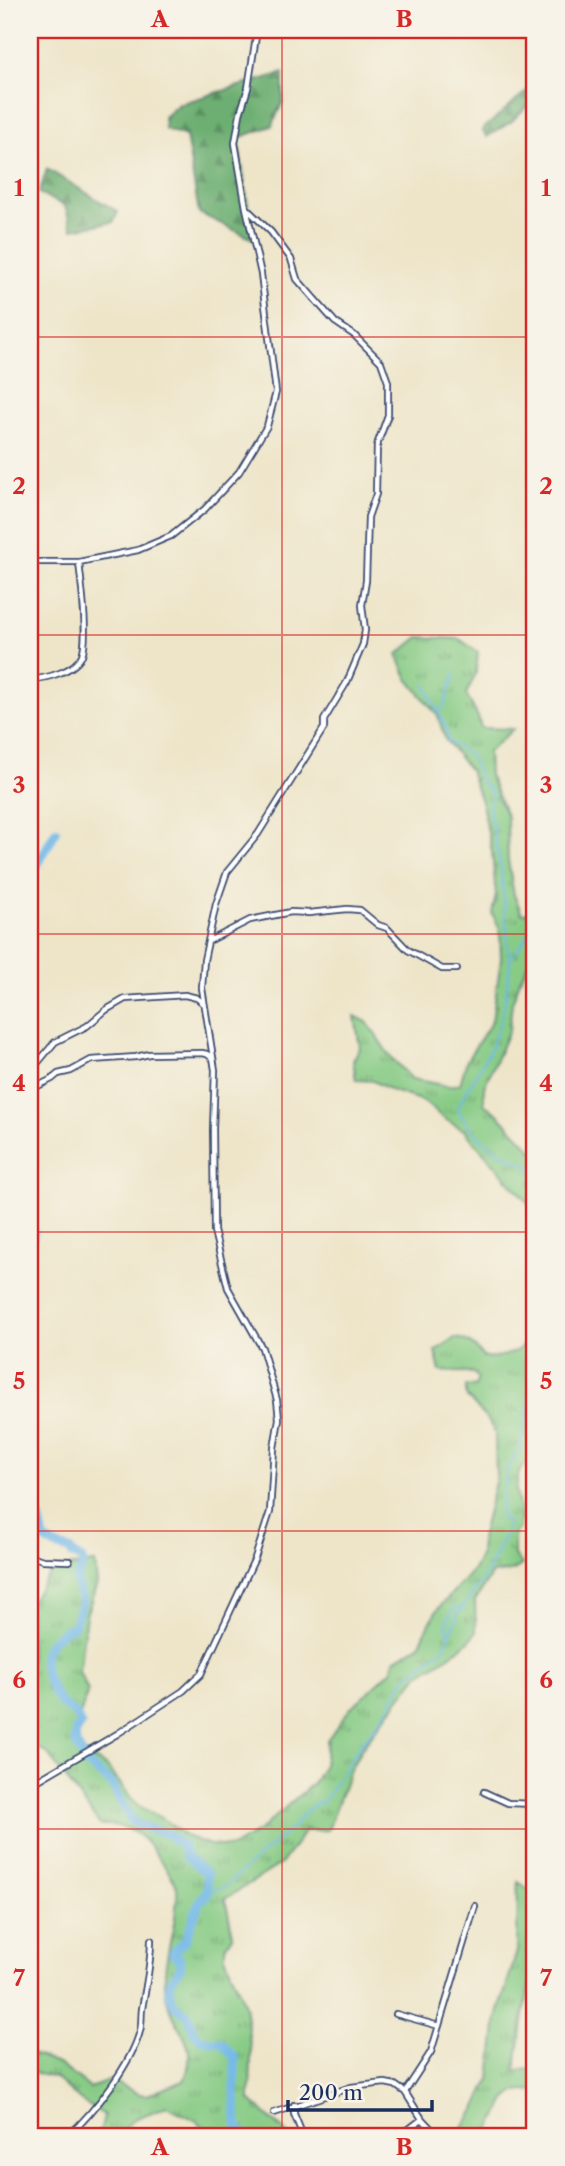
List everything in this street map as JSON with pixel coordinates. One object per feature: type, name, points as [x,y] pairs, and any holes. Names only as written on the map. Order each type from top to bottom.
[{"type":"street","points":[[30,562],[79,562],[138,550],[171,536],[205,509],[239,472],[267,426],[276,392],[261,274],[246,208],[236,143],[257,30]]},
{"type":"street","points":[[30,1785],[183,1691],[201,1674],[255,1558],[270,1512],[274,1448],[279,1419],[277,1400],[262,1348],[228,1288],[214,1231],[215,1070],[202,988],[204,960],[216,904],[227,872],[258,834],[324,727],[324,720],[347,682],[363,644],[365,630],[362,605],[366,581],[368,517],[376,494],[377,445],[388,415],[388,382],[381,362],[354,335],[335,322],[318,303],[298,279],[291,259],[278,241],[246,208]]},
{"type":"street","points":[[30,680],[50,678],[75,664],[82,655],[85,626],[79,562]]},
{"type":"street","points":[[208,942],[250,920],[291,912],[360,910],[378,925],[387,928],[408,950],[442,970],[457,970]]},
{"type":"street","points":[[30,1075],[34,1066],[55,1042],[87,1026],[125,999],[186,995],[197,998],[205,1005]]},
{"type":"street","points":[[30,1090],[91,1060],[136,1058],[149,1054],[202,1053],[213,1059]]},
{"type":"street","points":[[30,1556],[43,1560],[69,1561]]},
{"type":"street","points":[[527,1752],[535,1749]]},
{"type":"street","points":[[484,1792],[508,1803],[535,1804]]},
{"type":"street","points":[[405,2092],[431,2052],[475,1906]]},
{"type":"street","points":[[68,2136],[83,2122],[126,2064],[135,2046],[141,2029],[147,1990],[151,1940]]},
{"type":"street","points":[[396,2014],[439,2026]]},
{"type":"street","points":[[274,2113],[351,2087],[376,2083],[395,2085],[405,2092],[422,2119],[438,2136]]},
{"type":"street","points":[[294,2105],[294,2114],[303,2136]]},
{"type":"street","points":[[400,2136],[422,2119]]},
{"type":"green space","points":[[283,73],[283,101],[272,126],[238,138],[253,239],[199,213],[186,136],[165,129],[164,117],[179,104]]},
{"type":"green space","points":[[535,84],[535,98],[512,121],[487,137],[482,130]]},
{"type":"green space","points":[[47,169],[118,212],[113,222],[72,229],[65,206],[39,193]]},
{"type":"green space","points":[[419,637],[459,639],[478,652],[476,673],[466,694],[481,728],[513,729],[488,752],[489,775],[507,817],[508,860],[514,895],[522,914],[535,912],[535,950],[520,980],[512,1003],[509,1030],[484,1087],[484,1104],[498,1114],[535,1153],[535,1226],[531,1206],[464,1130],[443,1118],[423,1101],[373,1081],[356,1080],[353,1060],[360,1048],[355,1016],[367,1022],[389,1055],[412,1079],[448,1086],[460,1084],[467,1060],[492,1021],[501,959],[500,930],[492,913],[496,895],[492,852],[482,804],[470,771],[445,739],[438,716],[408,679],[397,655]]},
{"type":"green space","points":[[535,1320],[535,1382],[530,1416],[535,1419],[535,1442],[531,1457],[519,1471],[516,1490],[520,1511],[519,1528],[514,1535],[514,1556],[522,1564],[512,1570],[492,1573],[475,1601],[476,1632],[468,1642],[418,1675],[361,1749],[349,1772],[328,1830],[305,1831],[282,1863],[225,1899],[233,1935],[225,1947],[225,1957],[245,2005],[251,2052],[250,2100],[290,2136],[211,2136],[197,2121],[167,2106],[134,2119],[116,2136],[91,2136],[101,2130],[104,2115],[81,2101],[55,2078],[30,2072],[30,2053],[60,2065],[90,2088],[111,2080],[139,2094],[147,2095],[184,2081],[188,2067],[188,2046],[169,2007],[165,1984],[177,1888],[143,1839],[124,1827],[100,1825],[48,1754],[30,1743],[30,1602],[53,1569],[95,1563],[97,1584],[86,1615],[79,1672],[88,1691],[72,1744],[108,1768],[136,1804],[168,1822],[185,1836],[210,1845],[232,1847],[259,1831],[314,1782],[324,1765],[327,1740],[350,1709],[392,1670],[394,1660],[419,1645],[436,1611],[473,1570],[480,1556],[481,1539],[496,1478],[495,1433],[488,1420],[466,1396],[466,1386],[475,1387],[478,1378],[473,1373],[440,1371],[435,1351],[455,1338],[471,1344],[483,1357],[510,1354],[524,1345],[533,1330]]},
{"type":"green space","points":[[518,1881],[535,1895],[535,1969],[528,1992],[515,2070],[535,2069],[535,2090],[515,2092],[506,2100],[487,2136],[456,2136],[476,2109],[490,2079],[497,2018],[517,1951]]},
{"type":"waterway","points":[[439,710],[444,707],[455,673]]},
{"type":"waterway","points":[[425,685],[446,728],[448,741],[471,756],[480,780],[492,793],[489,809],[501,869],[510,966],[503,1013],[491,1048],[457,1108],[479,1137],[497,1151],[530,1166],[535,1178]]},
{"type":"waterway","points":[[30,878],[56,831]]},
{"type":"waterway","points":[[510,960],[528,935],[535,930]]},
{"type":"waterway","points":[[30,1246],[34,1232]]},
{"type":"waterway","points":[[200,1902],[208,1901],[214,1889],[224,1887],[294,1826],[307,1811],[324,1801],[358,1748],[384,1716],[405,1678],[444,1648],[458,1614],[486,1574],[509,1524],[500,1517],[507,1469],[520,1448],[535,1372]]},
{"type":"waterway","points":[[30,1504],[38,1514],[44,1539],[55,1546],[70,1550],[73,1555],[82,1559],[83,1565],[77,1577],[82,1600],[74,1626],[52,1640],[44,1658],[44,1668],[52,1689],[59,1701],[76,1715],[81,1724],[75,1732],[76,1744],[87,1764],[111,1783],[131,1820],[167,1834],[183,1846],[185,1855],[207,1874],[207,1890],[199,1903],[186,1939],[173,1953],[180,1959],[181,1967],[170,1983],[169,1992],[174,2004],[189,2017],[194,2032],[201,2039],[222,2043],[235,2058],[238,2128],[246,2136]]},
{"type":"waterway","points":[[451,1633],[446,1629],[448,1618],[454,1608],[461,1607]]}]
